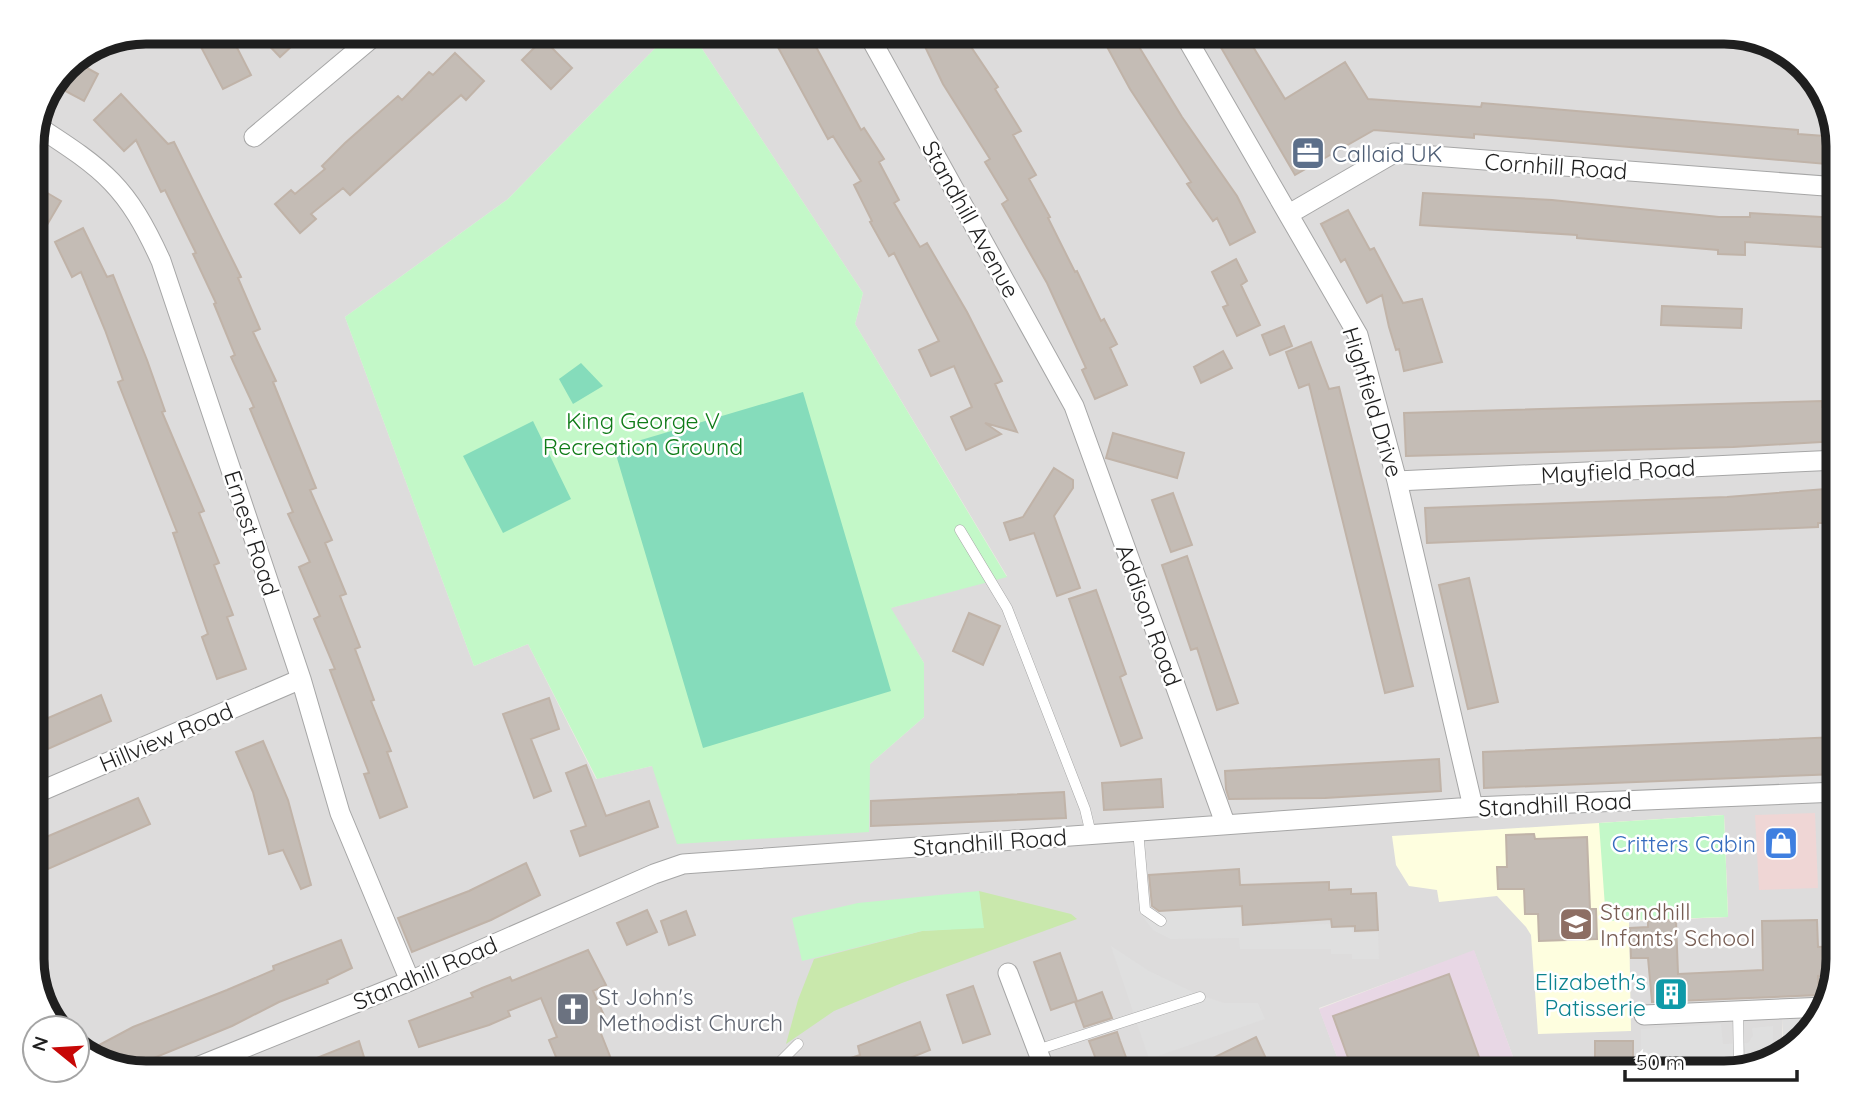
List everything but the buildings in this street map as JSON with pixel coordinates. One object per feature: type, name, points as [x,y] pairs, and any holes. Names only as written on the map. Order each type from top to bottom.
[{"type":"street","points":[[254,137],[365,44]]},
{"type":"street","name":"Standhill Avenue","points":[[874,44],[1074,406]]},
{"type":"street","name":"Highfield Drive","points":[[1190,44],[1357,335],[1397,481],[1472,807]]},
{"type":"street","name":"Ernest Road","points":[[45,131],[90,160],[119,186],[144,225],[161,261],[301,679],[341,814],[410,981]]},
{"type":"street","name":"Cornhill Road","points":[[1289,214],[1394,153],[1826,186]]},
{"type":"street","name":"Addison Road","points":[[1074,406],[1225,823]]},
{"type":"street","name":"Mayfield Road","points":[[1397,481],[1826,461]]},
{"type":"street","name":"Hillview Road","points":[[44,790],[301,679]]},
{"type":"street","name":"Standhill Road","points":[[212,1061],[410,981],[654,874],[683,864],[1472,807],[1826,792]]},
{"type":"street","points":[[1008,973],[1041,1061]]},
{"type":"street","points":[[1644,1014],[1814,1007]]},
{"type":"lane","points":[[960,530],[1007,608],[1085,809],[1091,834]]},
{"type":"lane","points":[[1138,830],[1145,910],[1161,921]]},
{"type":"lane","points":[[1037,1051],[1200,997]]},
{"type":"lane","points":[[1738,1010],[1739,1060]]},
{"type":"lane","points":[[781,1061],[798,1044]]},
{"type":"shaded area","points":[[146,44],[659,44],[508,199],[345,317],[474,666],[528,644],[596,779],[652,766],[870,764],[924,717],[924,663],[890,608],[1007,576],[855,324],[863,293],[699,44],[1725,44],[1751,47],[1775,57],[1796,74],[1813,95],[1823,119],[1826,139],[1826,960],[1823,986],[1813,1010],[1810,1015],[1783,1016],[1782,1043],[1775,1048],[1751,1058],[1725,1061],[1515,1061],[1474,951],[1319,1008],[1339,1061],[146,1061],[119,1058],[91,1045],[91,1014],[60,1014],[49,992],[44,966],[44,139],[51,107],[61,89],[89,61],[107,51]]},
{"type":"shaded area","points":[[1815,813],[1818,888],[1759,890],[1755,815]]},
{"type":"shaded area","name":"Standhill Infants' School","points":[[1724,815],[1728,917],[1629,921],[1631,1031],[1538,1034],[1531,935],[1526,927],[1497,896],[1439,902],[1437,890],[1409,886],[1396,865],[1392,836]]},
{"type":"shaded area","points":[[1823,869],[1826,869],[1826,941]]},
{"type":"shaded area","points":[[1240,907],[1241,926],[1330,924],[1330,928],[1352,928],[1353,933],[1378,932],[1379,959],[1352,959],[1352,954],[1331,954],[1331,949],[1240,949],[1239,938],[1171,939],[1153,930],[1140,913]]},
{"type":"shaded area","points":[[1111,946],[1149,971],[1197,994],[1224,1003],[1258,1003],[1265,1019],[1149,1059]]},
{"type":"shaded area","points":[[1474,950],[1515,1061],[1338,1061],[1319,1009]]},
{"type":"shaded area","points":[[1810,1015],[1783,1042],[1783,1016]]},
{"type":"shaded area","points":[[1721,1024],[1723,1044],[1748,1043],[1753,1036],[1752,1028],[1773,1026],[1773,1049],[1738,1060],[1641,1061],[1641,1029]]},
{"type":"green space","name":"King George V Recreation Ground","points":[[659,44],[699,44],[863,293],[855,324],[1007,577],[891,608],[924,663],[924,717],[870,764],[869,832],[677,844],[652,766],[597,779],[528,644],[474,666],[345,317],[508,199]]},
{"type":"green space","points":[[581,363],[603,386],[573,404],[559,379]]},
{"type":"green space","points":[[803,392],[891,691],[703,748],[614,448]]},
{"type":"green space","points":[[533,421],[571,499],[503,533],[463,456]]},
{"type":"green space","points":[[1724,815],[1728,917],[1606,921],[1599,823]]},
{"type":"green space","points":[[979,891],[1071,914],[1077,919],[902,983],[834,1011],[786,1044],[798,1000],[814,959],[922,931],[983,927]]},
{"type":"green space","points":[[979,891],[984,928],[922,931],[802,961],[792,918],[858,903]]},
{"type":"place","name":"Callaid UK","points":[[1308,153]]},
{"type":"place","name":"Critters Cabin","points":[[1781,843]]},
{"type":"place","name":"Standhill Infants' School","points":[[1576,924]]},
{"type":"place","name":"Elizabeth's Patisserie","points":[[1671,994]]},
{"type":"place","name":"St John's Methodist Church","points":[[573,1009]]}]
